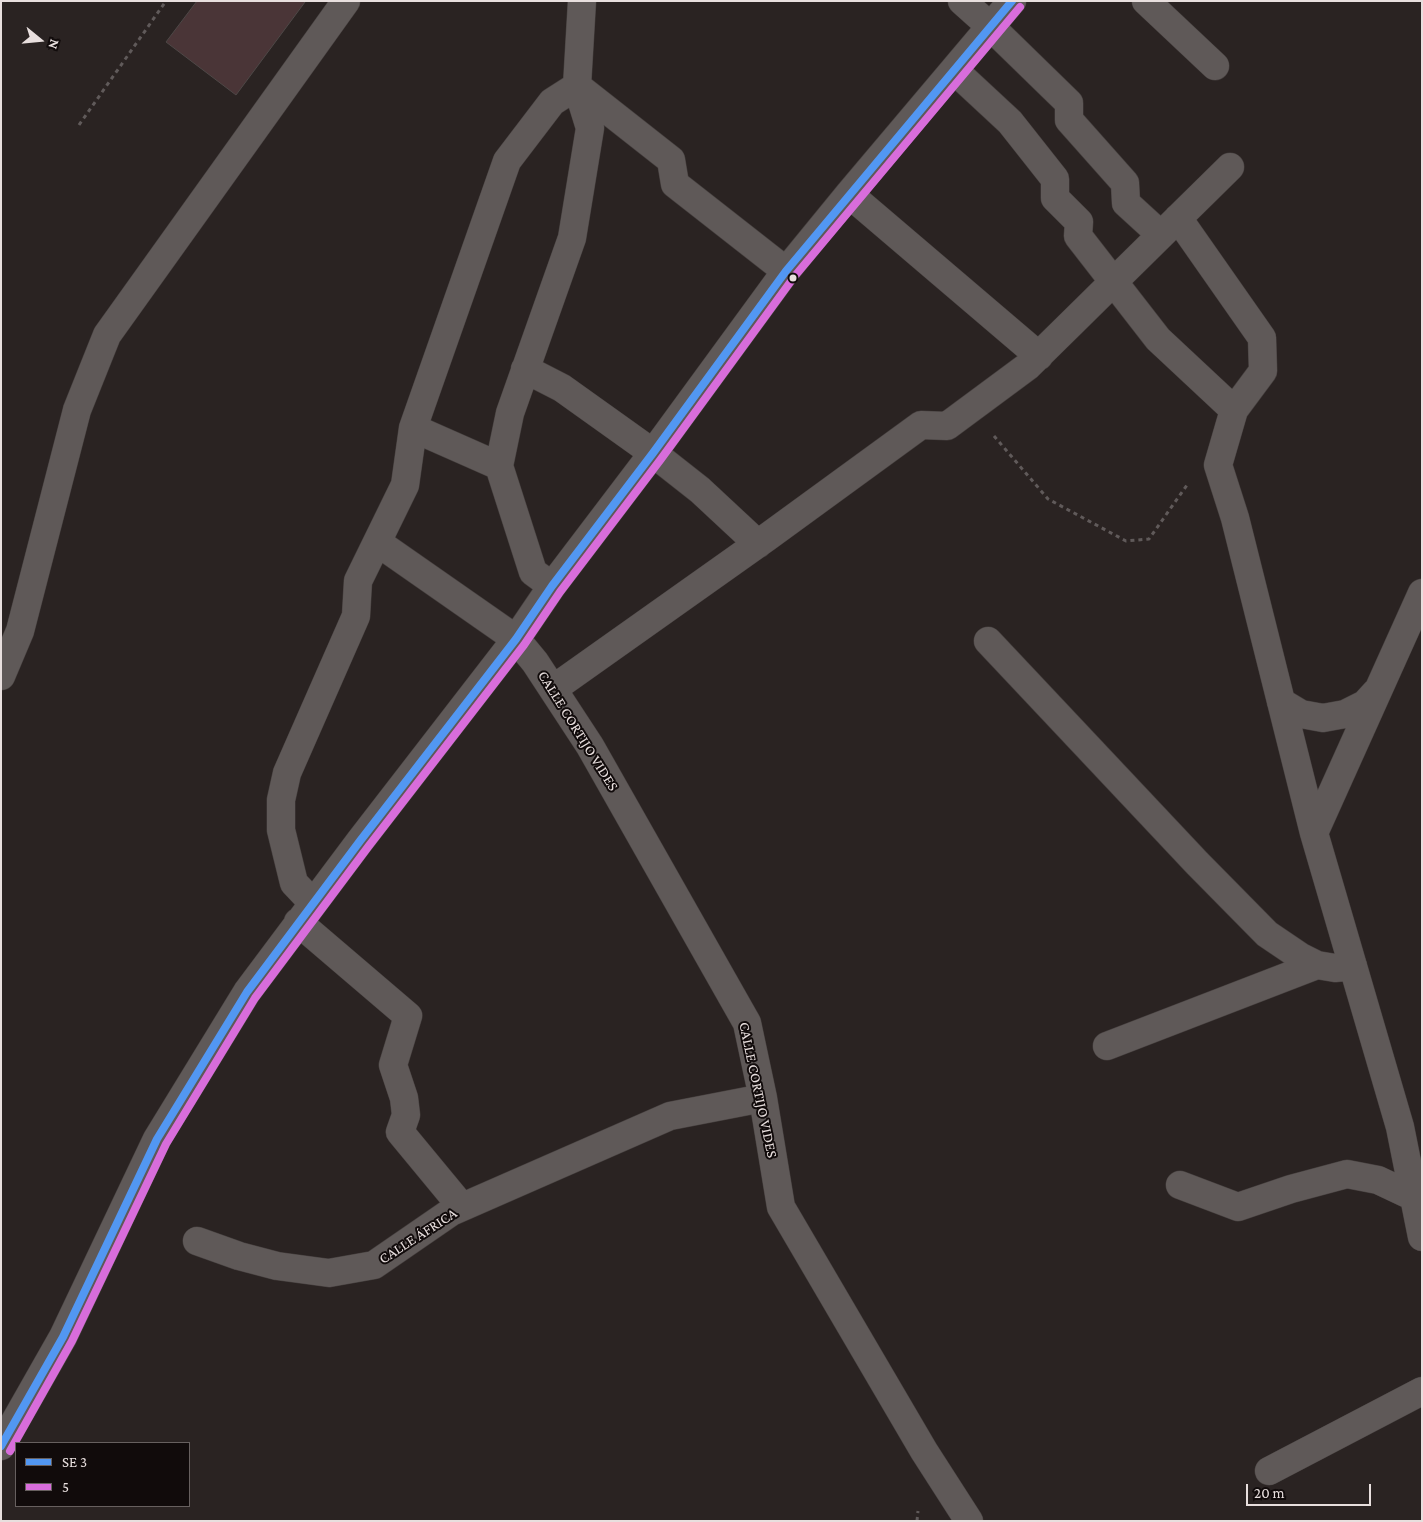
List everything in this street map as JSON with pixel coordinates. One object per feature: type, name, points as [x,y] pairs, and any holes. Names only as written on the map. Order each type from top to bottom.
[{"type":"street","points":[[1,676],[20,631],[77,410],[107,336],[346,1]]},
{"type":"street","points":[[552,586],[533,572],[499,466],[510,413],[572,238],[590,128],[578,86],[582,1]]},
{"type":"street","points":[[962,1],[991,26],[1069,103],[1069,120],[1125,183],[1126,203],[1170,226],[1262,338],[1262,371],[1234,410],[1218,465],[1235,518],[1314,833],[1400,1127],[1422,1237]]},
{"type":"street","points":[[1,1446],[63,1337],[157,1139],[247,992],[516,639],[552,586],[653,453],[786,271],[1012,1]]},
{"type":"street","points":[[1146,1],[1215,66]]},
{"type":"street","points":[[954,70],[1010,122],[1055,179],[1055,198],[1079,222],[1078,236],[1158,339],[1234,410]]},
{"type":"street","points":[[578,86],[671,160],[675,184],[786,271]]},
{"type":"street","points":[[462,1207],[400,1132],[406,1114],[404,1098],[393,1065],[408,1016],[306,913],[294,883],[281,830],[281,800],[287,773],[356,616],[358,582],[405,485],[413,428],[507,161],[552,102],[578,86]]},
{"type":"street","points":[[553,690],[758,544],[920,425],[947,426],[1039,356],[1230,167]]},
{"type":"street","points":[[849,194],[1039,356]]},
{"type":"street","points":[[525,369],[562,388],[653,453],[700,490],[758,544]]},
{"type":"street","points":[[413,428],[499,466]]},
{"type":"street","name":"CALLE CORTIJO VIDES","points":[[377,542],[516,639],[535,662],[590,746],[747,1023],[763,1098],[781,1207],[924,1451],[969,1521]]},
{"type":"street","points":[[1314,833],[1422,593]]},
{"type":"street","points":[[988,641],[1197,863],[1267,934],[1301,958],[1317,965],[1335,968],[1353,966]]},
{"type":"street","points":[[1281,702],[1301,714],[1323,718],[1345,714],[1364,704],[1380,687]]},
{"type":"street","points":[[1107,1046],[1317,965]]},
{"type":"street","name":"CALLE ÁFRICA","points":[[197,1241],[239,1256],[278,1266],[329,1274],[374,1265],[451,1212],[670,1116],[763,1098]]},
{"type":"street","points":[[1180,1185],[1238,1207],[1291,1189],[1347,1174],[1378,1180],[1414,1197]]},
{"type":"street","points":[[1269,1471],[1422,1391]]},
{"type":"path","points":[[79,125],[166,1]]},
{"type":"path","points":[[970,409],[1048,499],[1126,542],[1149,539],[1191,479]]},
{"type":"building","points":[[197,1],[305,2],[236,95],[166,42]]},
{"type":"transit line","points":[[1,1446],[63,1337],[157,1139],[247,992],[360,841],[516,639],[552,586],[653,453],[786,271],[1012,1]]},
{"type":"transit line","name":"5","points":[[15,1442],[72,1341],[166,1144],[255,998],[368,847],[524,645],[560,592],[661,459],[794,277],[1020,7]]},
{"type":"transit line","name":"5","points":[[10,1451],[15,1442]]}]
